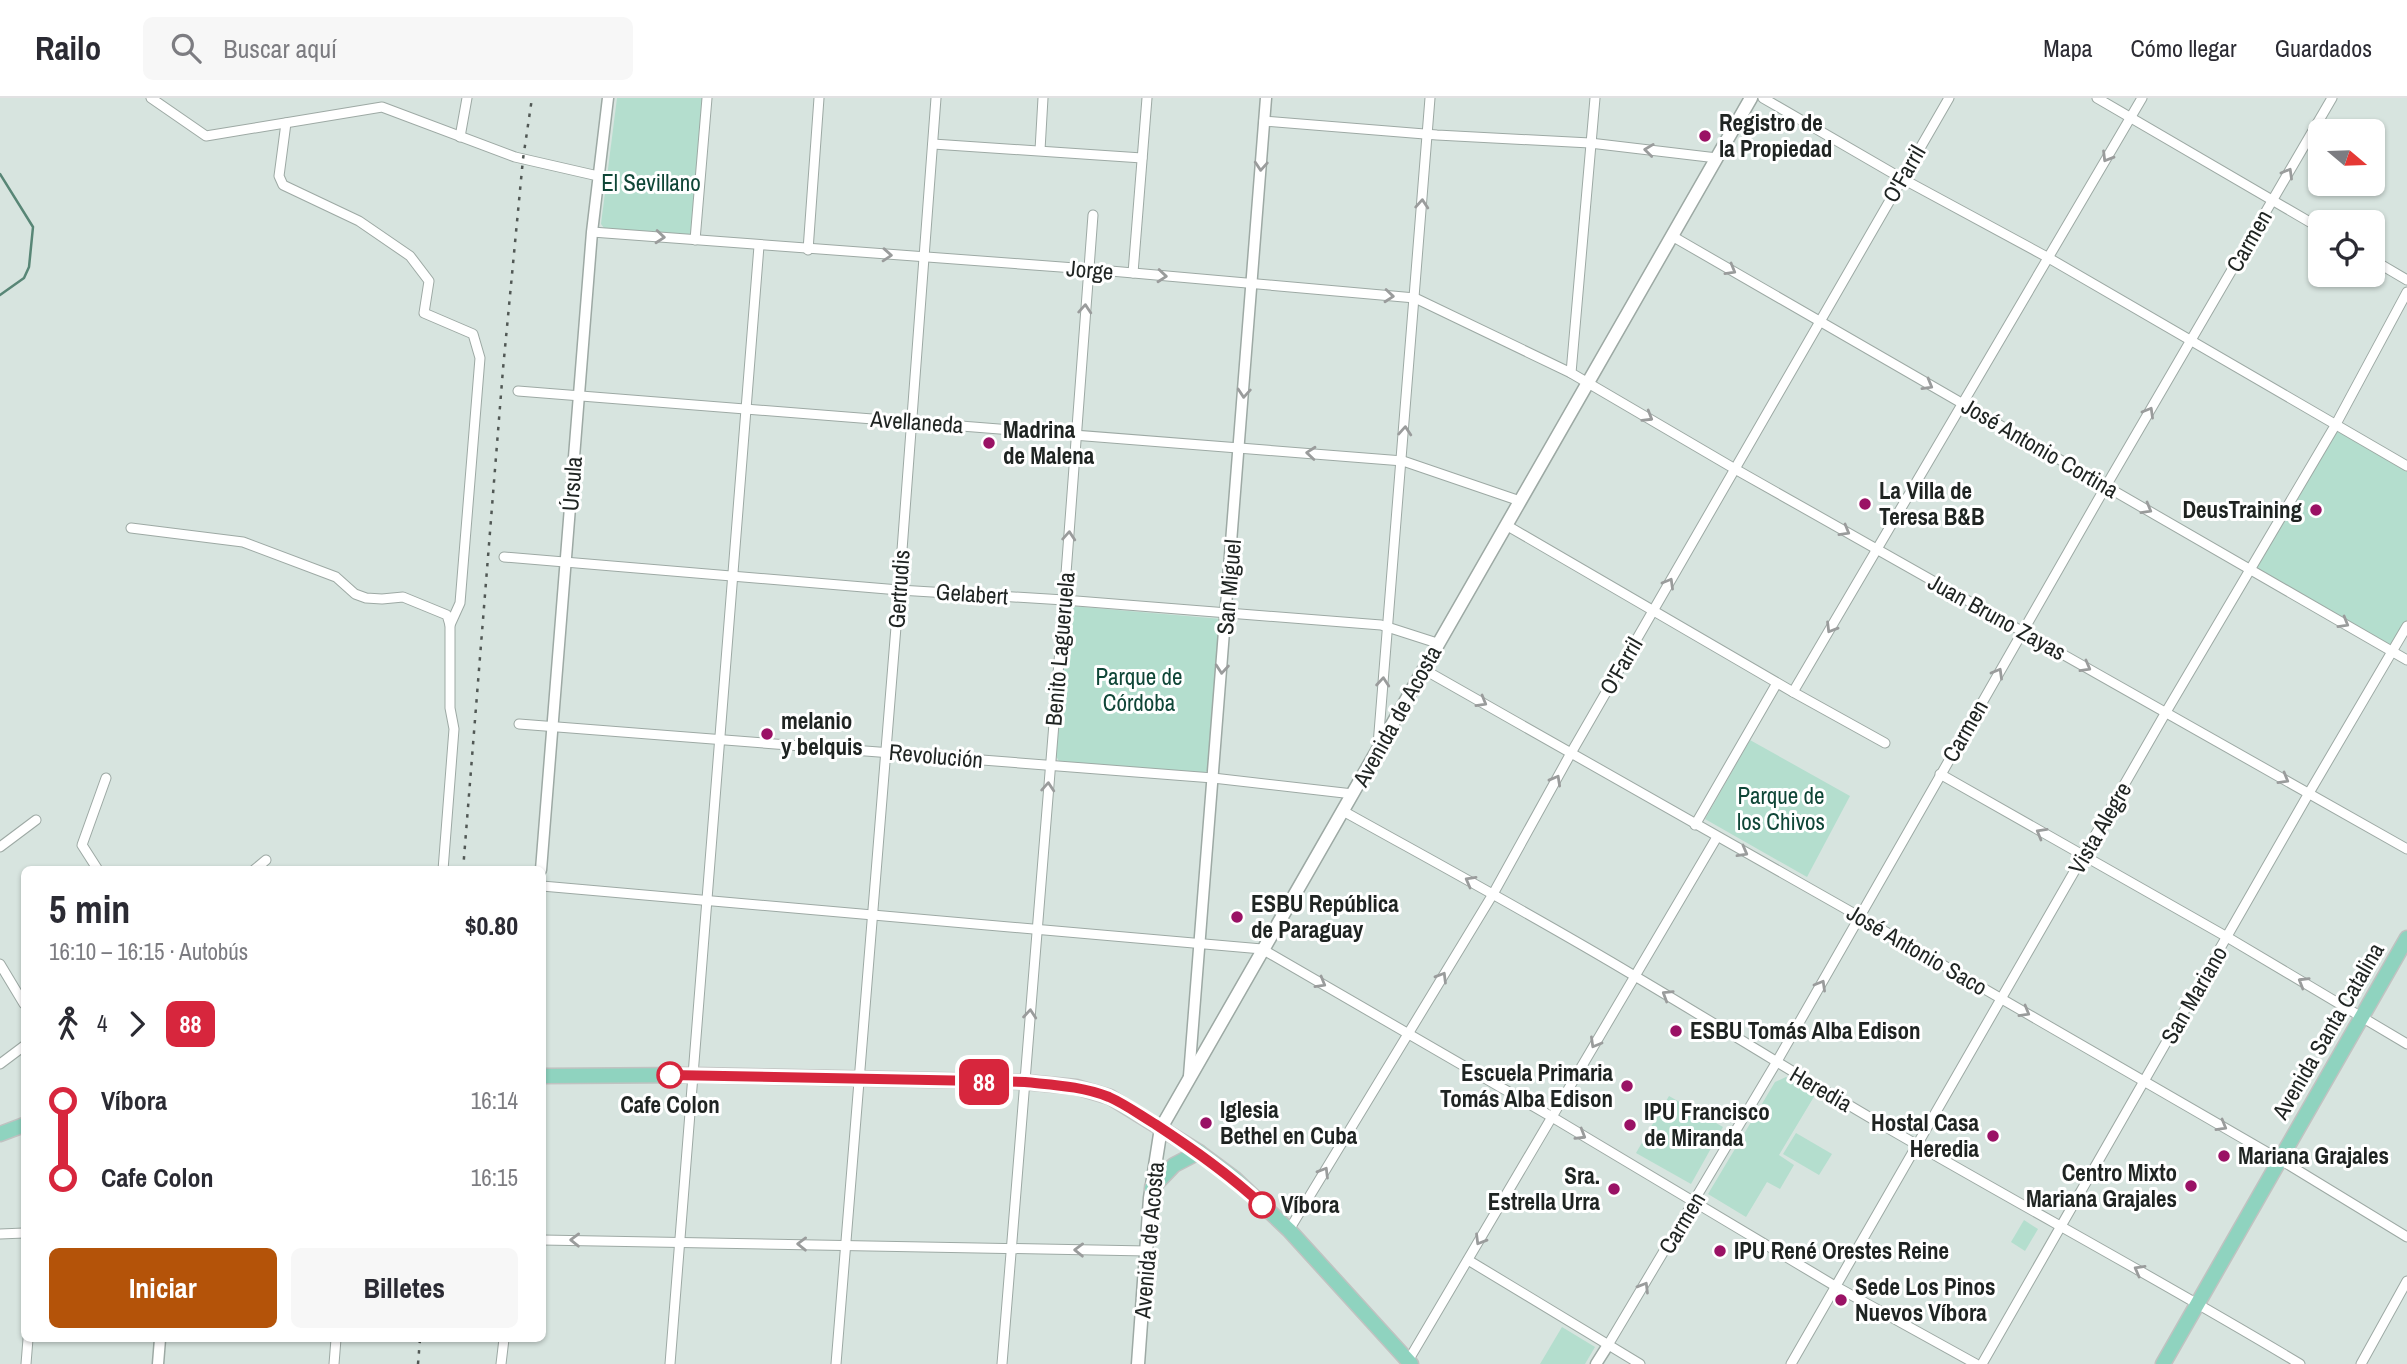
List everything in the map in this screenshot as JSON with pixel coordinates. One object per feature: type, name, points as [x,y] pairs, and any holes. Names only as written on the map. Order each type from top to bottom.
[{"type":"main road","name":"Avenida de Acosta","points":[[1138,1364],[1152,1188],[1161,1128],[1751,98]]},
{"type":"main road","name":"Avenida Santa Catalina","points":[[2163,1364],[2407,939]]},
{"type":"main road","points":[[546,1076],[694,1075],[1025,1082],[1076,1087],[1110,1097],[1199,1152],[1234,1178],[1289,1230],[1409,1362]]},
{"type":"main road","points":[[0,1134],[21,1126]]},
{"type":"main road","points":[[1152,1188],[1174,1165],[1199,1152]]},
{"type":"street","points":[[389,108],[394,98]]},
{"type":"street","points":[[460,137],[467,98]]},
{"type":"street","name":"Úrsula","points":[[541,866],[592,232],[608,98]]},
{"type":"street","points":[[695,240],[707,98]]},
{"type":"street","points":[[808,250],[820,98]]},
{"type":"street","name":"Gertrudis","points":[[836,1364],[936,98]]},
{"type":"street","points":[[1040,150],[1043,98]]},
{"type":"street","points":[[1133,273],[1147,98]]},
{"type":"street","name":"San Miguel","points":[[1189,1076],[1266,98]]},
{"type":"street","points":[[1377,750],[1430,98]]},
{"type":"street","points":[[1571,373],[1595,98]]},
{"type":"street","points":[[1763,98],[1901,178],[2047,257],[2407,466]]},
{"type":"street","name":"O'Farril","points":[[1289,1230],[1493,894],[1819,320],[1949,98]]},
{"type":"street","points":[[2097,98],[2308,221]]},
{"type":"street","points":[[1793,692],[2142,98]]},
{"type":"street","name":"Carmen","points":[[1597,1364],[1695,1203],[2022,631],[2332,98]]},
{"type":"street","points":[[157,100],[206,136],[389,108],[515,157],[598,176]]},
{"type":"street","points":[[1264,121],[1590,143],[1717,158]]},
{"type":"street","points":[[286,123],[279,176],[283,185],[359,221],[410,256],[429,281],[424,313],[473,334],[480,358],[460,603],[450,625]]},
{"type":"street","points":[[933,144],[1142,158]]},
{"type":"street","name":"Benito Lagueruela","points":[[1002,1364],[1093,215]]},
{"type":"street","name":"Jorge","points":[[592,232],[1088,269],[1415,299],[1589,382]]},
{"type":"street","name":"José Antonio Cortina","points":[[1672,236],[2407,660]]},
{"type":"street","points":[[670,1364],[759,246]]},
{"type":"street","points":[[2385,267],[2407,280]]},
{"type":"street","name":"Vista Alegre","points":[[1791,1364],[2166,712],[2336,424],[2407,292]]},
{"type":"street","name":"Juan Bruno Zayas","points":[[1589,382],[1735,469],[2407,849]]},
{"type":"street","name":"Avellaneda","points":[[518,391],[1076,433],[1402,461],[1520,501]]},
{"type":"street","points":[[1506,525],[1885,743]]},
{"type":"street","points":[[131,528],[243,542],[336,578],[355,594],[366,598],[403,597],[447,615],[450,625],[450,708],[454,729],[443,866]]},
{"type":"street","name":"Gelabert","points":[[504,556],[899,590],[1064,600],[1388,626],[1437,643]]},
{"type":"street","name":"San Mariano","points":[[1982,1364],[2407,626]]},
{"type":"street","name":"José Antonio Saco","points":[[1423,668],[2281,1160],[2407,1237]]},
{"type":"street","points":[[1695,825],[1777,683]]},
{"type":"street","name":"Revolución","points":[[519,724],[1213,778],[1353,794]]},
{"type":"street","points":[[1940,774],[2227,937],[2407,1044]]},
{"type":"street","points":[[95,866],[82,845],[106,778]]},
{"type":"street","name":"Heredia","points":[[1343,811],[1634,975],[1776,1063],[2199,1303],[2300,1364]]},
{"type":"street","points":[[0,847],[36,820]]},
{"type":"street","points":[[1409,1362],[1717,837]]},
{"type":"street","points":[[259,866],[266,860]]},
{"type":"street","points":[[546,886],[1262,949],[1552,1117],[1835,1286],[1976,1364]]},
{"type":"street","points":[[0,964],[21,999]]},
{"type":"street","points":[[0,1064],[21,1047]]},
{"type":"street","points":[[0,1234],[21,1233]]},
{"type":"street","points":[[546,1240],[1147,1251]]},
{"type":"street","points":[[1468,1260],[1640,1364]]},
{"type":"street","points":[[2361,1364],[2407,1281]]},
{"type":"street","points":[[26,1364],[28,1342]]},
{"type":"street","points":[[158,1364],[160,1342]]},
{"type":"street","points":[[334,1364],[337,1342]]},
{"type":"street","points":[[501,1364],[504,1342]]},
{"type":"green space","name":"El Sevillano","points":[[617,98],[703,98],[691,235],[604,228],[601,224]]},
{"type":"green space","points":[[2336,424],[2407,466],[2407,626],[2392,652],[2251,569]]},
{"type":"green space","name":"Parque de Córdoba","points":[[1071,606],[1222,619],[1209,769],[1203,774],[1059,761],[1056,756],[1067,611]]},
{"type":"green space","name":"Parque de los Chivos","points":[[1750,740],[1850,796],[1807,877],[1705,819]]},
{"type":"green space","points":[[1786,1077],[1815,1095],[1779,1155],[1794,1165],[1780,1189],[1767,1182],[1746,1217],[1708,1194],[1775,1082]]},
{"type":"green space","points":[[1669,1096],[1723,1127],[1691,1184],[1636,1153]]},
{"type":"green space","points":[[1796,1133],[1832,1154],[1819,1175],[1783,1154]]},
{"type":"green space","points":[[2024,1220],[2038,1229],[2025,1251],[2011,1242]]},
{"type":"green space","points":[[1562,1327],[1595,1347],[1585,1364],[1540,1364]]},
{"type":"waterway","points":[[0,174],[33,227],[29,267],[24,278],[0,295]]},
{"type":"railway","points":[[463,866],[503,369],[523,159],[532,98]]},
{"type":"railway","points":[[418,1364],[420,1342]]},
{"type":"bus line","name":"88","points":[[670,1075],[1025,1082],[1076,1087],[1110,1097],[1199,1152],[1234,1178],[1262,1205]]},
{"type":"place","name":"Registro de la Propiedad","points":[[1705,136]]},
{"type":"place","name":"Madrina de Malena","points":[[989,443]]},
{"type":"place","name":"La Villa de Teresa B&B","points":[[1865,504]]},
{"type":"place","name":"DeusTraining","points":[[2316,510]]},
{"type":"place","name":"melanio y belquis","points":[[767,734]]},
{"type":"place","name":"ESBU República de Paraguay","points":[[1237,917]]},
{"type":"place","name":"ESBU Tomás Alba Edison","points":[[1676,1031]]},
{"type":"place","name":"Cafe Colon","points":[[670,1075]]},
{"type":"place","name":"Escuela Primaria Tomás Alba Edison","points":[[1627,1086]]},
{"type":"place","name":"Iglesia Bethel en Cuba","points":[[1206,1123]]},
{"type":"place","name":"IPU Francisco de Miranda","points":[[1630,1125]]},
{"type":"place","name":"Hostal Casa Heredia","points":[[1993,1136]]},
{"type":"place","name":"Mariana Grajales","points":[[2224,1156]]},
{"type":"place","name":"Centro Mixto Mariana Grajales","points":[[2191,1186]]},
{"type":"place","name":"Sra. Estrella Urra","points":[[1614,1189]]},
{"type":"place","name":"Víbora","points":[[1262,1205]]},
{"type":"place","name":"IPU René Orestes Reine","points":[[1720,1251]]},
{"type":"place","name":"Sede Los Pinos Nuevos Víbora","points":[[1841,1300]]}]
